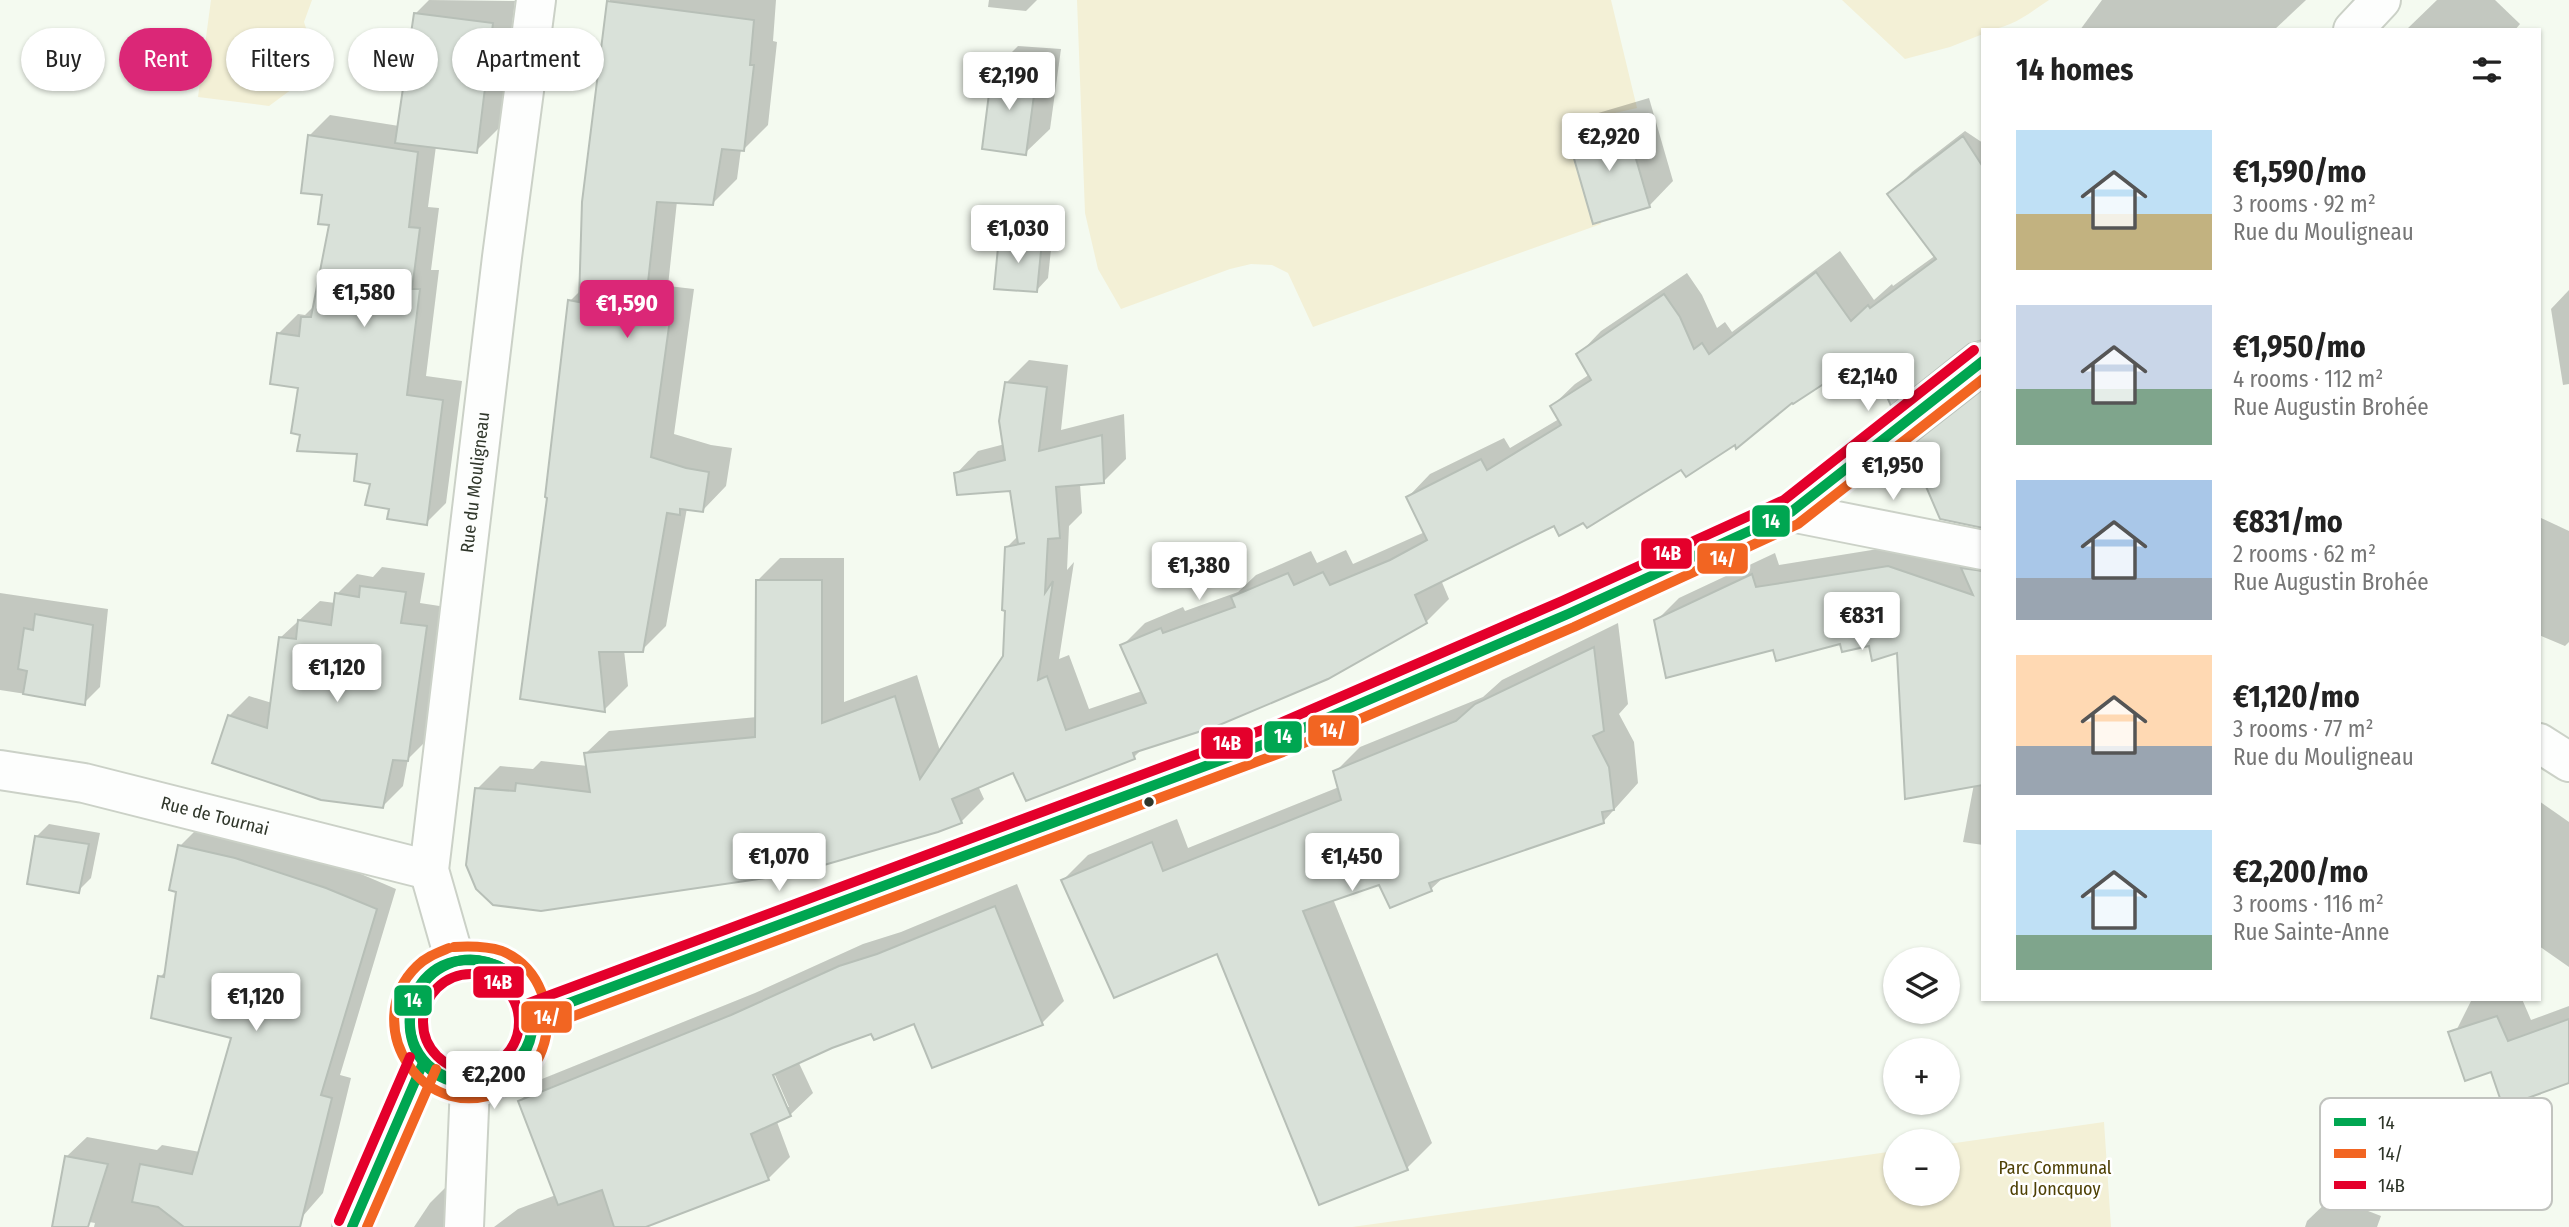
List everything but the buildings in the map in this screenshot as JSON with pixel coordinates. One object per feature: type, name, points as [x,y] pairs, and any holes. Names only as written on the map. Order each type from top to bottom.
[{"type":"street","name":"Rue du Mouligneau","points":[[455,961],[429,870],[498,284],[536,0]]},
{"type":"street","points":[[2355,28],[2381,0]]},
{"type":"street","points":[[534,1016],[1278,739],[1569,614],[1791,512],[1981,363]]},
{"type":"street","points":[[1791,512],[1981,550]]},
{"type":"street","points":[[2541,744],[2569,762]]},
{"type":"street","name":"Rue de Tournai","points":[[0,769],[84,783],[429,870]]},
{"type":"street","points":[[478,959],[501,966],[516,977],[528,995],[534,1016],[532,1038],[523,1058],[508,1074],[492,1081],[470,1085],[440,1077],[423,1063],[408,1029],[409,1009],[419,985],[435,970],[455,961],[478,959]]},
{"type":"street","points":[[352,1227],[423,1063]]},
{"type":"street","points":[[464,1227],[470,1085]]},
{"type":"green space","points":[[211,0],[312,0],[304,22],[306,28],[226,28],[226,91],[289,91],[269,106],[198,97],[199,91],[212,91],[212,28],[207,28]]},
{"type":"green space","points":[[1077,0],[1611,0],[1637,108],[1570,123],[1601,224],[1313,327],[1288,273],[1272,265],[1251,264],[1230,269],[1121,309],[1098,269],[1085,213]]},
{"type":"green space","points":[[1842,0],[2049,0],[2010,24],[1996,28],[1981,28],[1981,35],[1950,47],[1905,59]]},
{"type":"green space","name":"Parc Communal du Joncquoy","points":[[2104,1122],[2111,1227],[1352,1227],[1883,1153],[1883,1206],[1960,1206],[1960,1142]]},
{"type":"transit line","name":"14B","points":[[529,1003],[1273,726],[1562,601],[1784,500],[1974,350]]},
{"type":"transit line","name":"14","points":[[534,1016],[1278,739],[1568,614],[1791,512],[1981,363]]},
{"type":"transit line","name":"14/","points":[[539,1029],[1283,752],[1574,627],[1798,524],[1981,381]]},
{"type":"transit line","name":"14/","points":[[449,948],[420,963],[400,990],[394,1016],[397,1042],[409,1065],[427,1084],[450,1096],[477,1098],[507,1088],[524,1077],[533,1067],[546,1035],[546,1006],[535,979],[515,958],[490,948],[454,947]]},
{"type":"transit line","name":"14","points":[[463,1083],[440,1076],[423,1062],[413,1042],[410,1020],[413,998],[424,979],[442,966],[473,960],[491,963],[504,969]]},
{"type":"transit line","name":"14","points":[[463,1083],[433,1069],[416,1047],[410,1023],[415,999],[428,978],[449,964],[474,960],[504,969]]},
{"type":"transit line","name":"14B","points":[[471,974],[489,977],[505,988],[516,1004],[519,1022],[516,1040],[505,1056],[489,1067],[471,1070],[453,1067],[437,1056],[426,1040],[423,1022],[426,1004],[437,988],[453,977],[471,974]]},
{"type":"transit line","name":"14","points":[[498,1077],[522,1055],[533,1024]]},
{"type":"transit line","name":"14","points":[[498,1077],[518,1062],[527,1049],[533,1024]]},
{"type":"transit line","name":"14B","points":[[339,1221],[410,1057]]},
{"type":"transit line","name":"14","points":[[352,1227],[423,1063]]},
{"type":"transit line","name":"14/","points":[[367,1227],[436,1069]]}]
